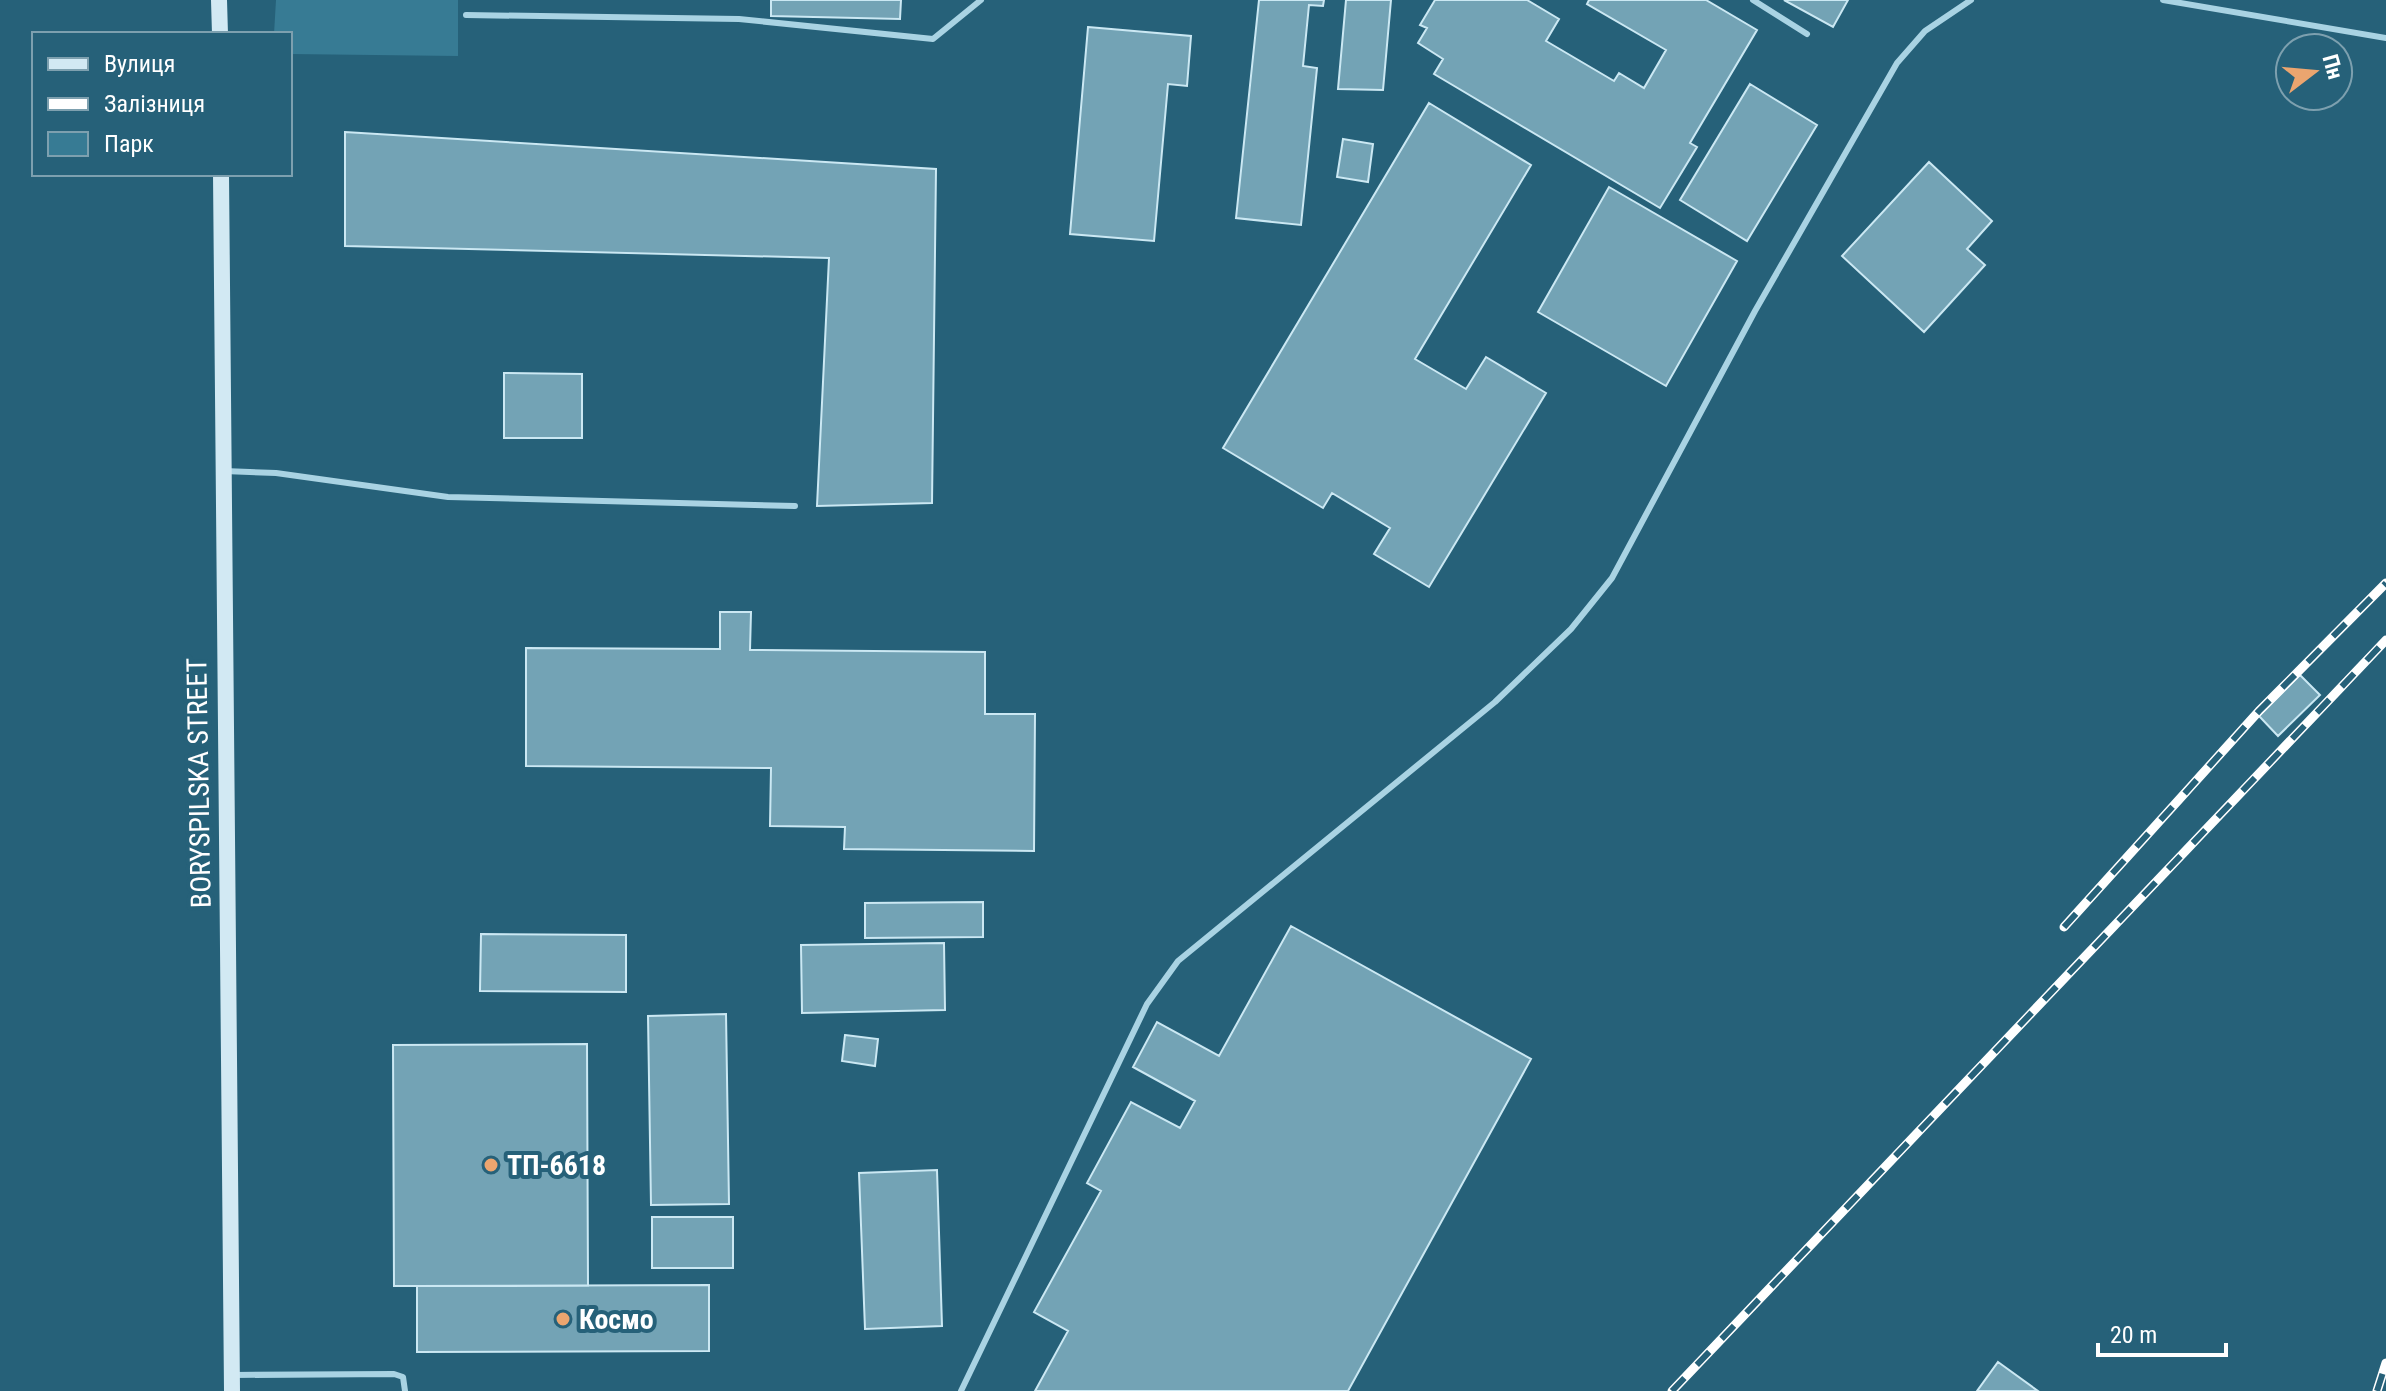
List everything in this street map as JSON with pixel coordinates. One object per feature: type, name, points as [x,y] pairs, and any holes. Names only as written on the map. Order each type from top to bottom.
[{"type":"main road","points":[[219,0],[220,32]]},
{"type":"main road","name":"BORYSPILSKA STREET","points":[[221,176],[221,471],[232,1383]]},
{"type":"lane","points":[[466,15],[739,19],[933,39],[981,0]]},
{"type":"lane","points":[[1753,0],[1807,34]]},
{"type":"lane","points":[[961,1391],[1147,1004],[1178,961],[1495,702],[1571,629],[1612,578],[1755,311],[1897,63],[1925,31],[1971,0]]},
{"type":"lane","points":[[2163,0],[2386,38]]},
{"type":"lane","points":[[221,471],[276,473],[448,497],[795,506]]},
{"type":"lane","points":[[232,1383],[394,1374],[403,1377],[405,1391]]},
{"type":"green space","points":[[276,0],[458,0],[458,56],[292,54],[292,32],[274,32]]},
{"type":"building","points":[[771,0],[901,0],[900,19],[771,16]]},
{"type":"building","points":[[1259,0],[1324,0],[1323,6],[1309,5],[1303,66],[1317,68],[1301,225],[1236,218]]},
{"type":"building","points":[[1346,0],[1391,0],[1383,90],[1338,89]]},
{"type":"building","points":[[1435,0],[1527,0],[1559,19],[1546,41],[1614,81],[1619,73],[1644,88],[1666,50],[1587,4],[1589,0],[1706,0],[1757,30],[1690,143],[1697,147],[1660,208],[1434,74],[1443,59],[1418,43],[1427,28],[1420,25]]},
{"type":"building","points":[[1784,0],[1848,0],[1833,27]]},
{"type":"building","points":[[1088,27],[1191,36],[1187,86],[1168,84],[1154,241],[1070,234]]},
{"type":"building","points":[[1750,84],[1817,125],[1747,241],[1680,200]]},
{"type":"building","points":[[1429,103],[1531,165],[1415,359],[1466,389],[1486,357],[1546,393],[1429,587],[1374,554],[1390,528],[1332,493],[1323,508],[1223,448]]},
{"type":"building","points":[[345,132],[936,169],[932,503],[817,506],[829,258],[345,246]]},
{"type":"building","points":[[1343,139],[1373,144],[1368,182],[1337,177]]},
{"type":"building","points":[[1929,162],[1992,221],[1967,249],[1985,265],[1924,332],[1842,256]]},
{"type":"building","points":[[1609,187],[1737,261],[1666,386],[1538,312]]},
{"type":"building","points":[[504,373],[582,374],[582,438],[504,438]]},
{"type":"building","points":[[720,612],[751,612],[750,650],[985,652],[985,714],[1035,714],[1034,851],[844,849],[845,827],[770,826],[771,768],[526,766],[526,648],[720,649]]},
{"type":"building","points":[[2300,675],[2320,695],[2278,736],[2259,716]]},
{"type":"building","points":[[983,902],[983,937],[865,938],[865,903]]},
{"type":"building","points":[[1291,926],[1531,1059],[1348,1391],[1035,1391],[1068,1331],[1034,1312],[1101,1191],[1087,1183],[1131,1102],[1180,1128],[1195,1101],[1133,1067],[1157,1022],[1219,1056]]},
{"type":"building","points":[[481,934],[626,935],[626,992],[480,991]]},
{"type":"building","points":[[944,943],[945,1010],[802,1013],[801,945]]},
{"type":"building","points":[[726,1014],[729,1204],[651,1205],[648,1016]]},
{"type":"building","points":[[845,1035],[878,1039],[875,1066],[842,1061]]},
{"type":"building","name":"ТП-6618","points":[[587,1044],[588,1286],[394,1286],[393,1045]]},
{"type":"building","points":[[937,1170],[942,1326],[865,1329],[859,1173]]},
{"type":"building","points":[[652,1217],[733,1217],[733,1268],[652,1268]]},
{"type":"building","name":"Космо","points":[[709,1285],[709,1351],[417,1352],[417,1286]]},
{"type":"building","points":[[1998,1362],[2038,1391],[1977,1391]]},
{"type":"railway","points":[[2064,927],[2259,711],[2386,583]]},
{"type":"railway","points":[[1672,1391],[2386,640]]},
{"type":"railway","points":[[2377,1391],[2386,1363]]},
{"type":"place","name":"ТП-6618","points":[[491,1165]]},
{"type":"place","name":"Космо","points":[[563,1319]]}]
